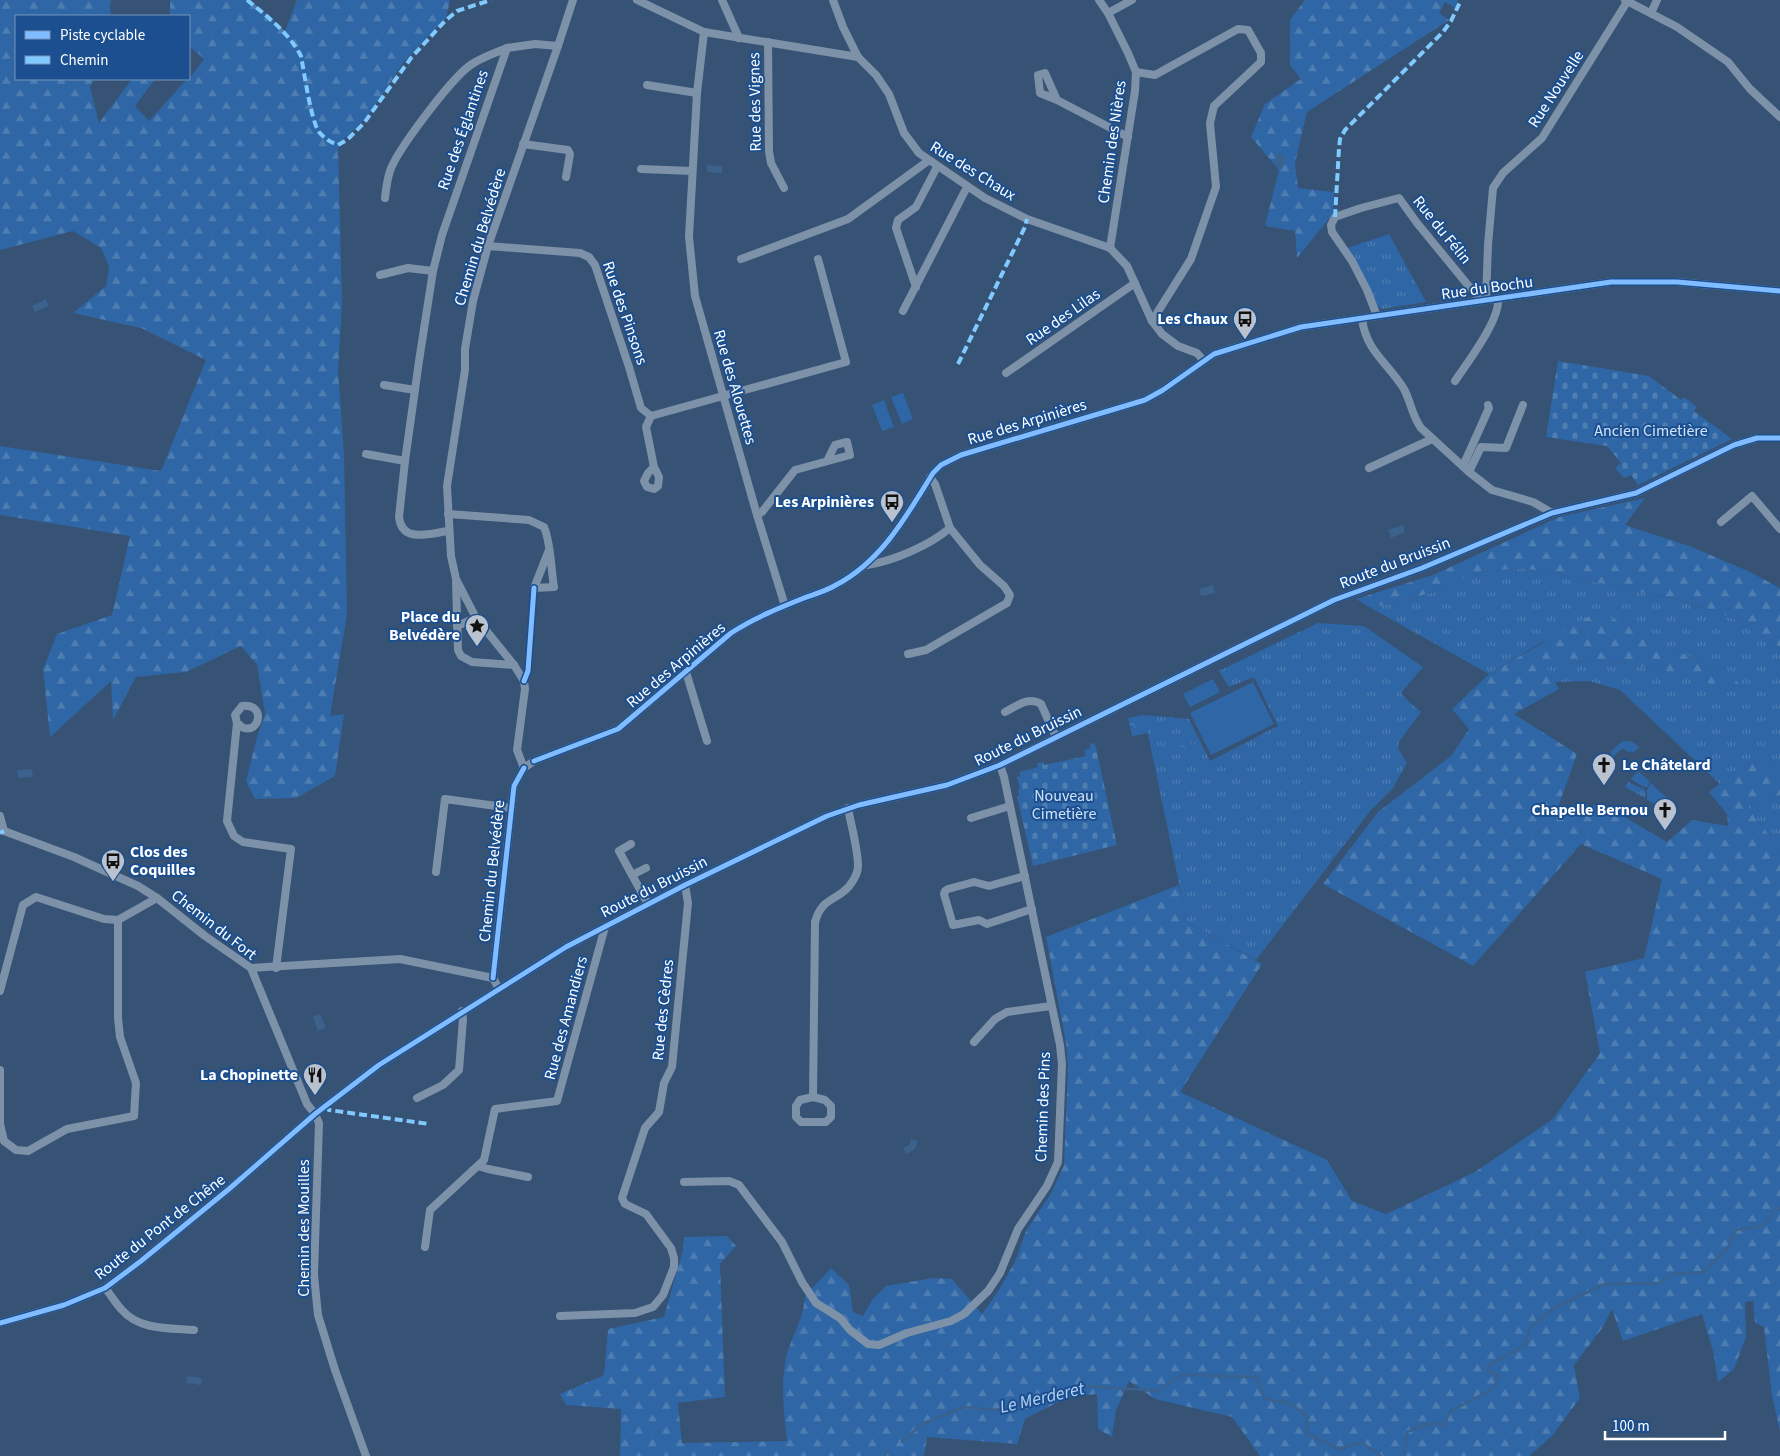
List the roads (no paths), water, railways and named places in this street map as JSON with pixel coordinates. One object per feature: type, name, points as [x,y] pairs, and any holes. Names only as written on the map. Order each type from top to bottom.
[{"type":"street","name":"Chemin du Belvédère","points":[[514,665],[465,660],[458,650],[456,579],[451,556],[447,486],[465,370],[465,349],[473,301],[488,246],[573,0]]},
{"type":"street","points":[[637,0],[704,32],[858,57]]},
{"type":"street","points":[[722,0],[739,38]]},
{"type":"street","name":"Rue des Chaux","points":[[833,0],[843,28],[858,57],[876,75],[888,94],[904,133],[919,153],[967,187],[1027,219],[1110,248],[1127,266],[1152,321],[1162,334],[1178,346],[1197,353],[1203,360]]},
{"type":"street","name":"Chemin des Nières","points":[[1099,0],[1108,13],[1136,72],[1135,91],[1110,248]]},
{"type":"street","points":[[1108,13],[1132,0]]},
{"type":"street","points":[[1651,13],[1657,0]]},
{"type":"street","points":[[1626,1],[1678,27],[1728,62],[1750,89],[1780,117]]},
{"type":"street","name":"Rue Nouvelle","points":[[1484,301],[1494,188],[1503,173],[1542,138],[1626,1]]},
{"type":"street","points":[[1136,72],[1156,75],[1238,29],[1248,30],[1261,53],[1260,62],[1214,106],[1210,123],[1216,187],[1190,260],[1152,321]]},
{"type":"street","name":"Rue des Alouettes","points":[[704,32],[697,93],[689,237],[695,296],[785,606]]},
{"type":"street","name":"Rue des Vignes","points":[[768,42],[769,150],[771,164],[784,188]]},
{"type":"street","points":[[385,198],[390,171],[399,154],[452,83],[470,65],[488,55],[507,48],[536,44],[558,46]]},
{"type":"street","name":"Rue des Églantines","points":[[449,531],[413,535],[405,532],[400,525],[399,517],[405,460],[433,272],[442,234],[507,48]]},
{"type":"street","points":[[647,85],[697,93]]},
{"type":"street","points":[[1057,100],[1128,136]]},
{"type":"street","points":[[523,144],[568,150],[570,154],[566,177]]},
{"type":"street","points":[[741,259],[848,219],[928,160]]},
{"type":"street","points":[[916,287],[896,228],[898,220],[916,207],[937,166]]},
{"type":"street","points":[[641,169],[692,171]]},
{"type":"street","points":[[903,311],[967,187]]},
{"type":"street","name":"Rue du Félin","points":[[1377,316],[1352,261],[1332,232],[1331,225],[1335,217],[1399,198],[1417,223],[1484,301]]},
{"type":"street","name":"Rue des Pinsons","points":[[488,246],[580,253],[589,257],[596,265],[641,408],[651,416]]},
{"type":"street","points":[[654,466],[646,427],[651,416],[846,362],[818,259]]},
{"type":"street","points":[[380,275],[408,268],[433,272]]},
{"type":"street","name":"Rue des Lilas","points":[[1006,373],[1135,282]]},
{"type":"street","name":"Rue du Bochu","points":[[1203,360],[1214,354],[1301,327],[1611,282],[1677,282],[1780,291]]},
{"type":"street","points":[[1456,381],[1484,338],[1498,305],[1498,299]]},
{"type":"street","points":[[1362,318],[1368,342],[1404,389],[1415,420],[1432,439],[1492,490],[1533,502],[1552,512]]},
{"type":"street","name":"Rue des Arpinières","points":[[524,768],[534,761],[618,729],[731,633],[785,606],[834,586],[867,565],[881,551],[930,478],[941,465],[961,454],[1145,400],[1163,390],[1203,360]]},
{"type":"street","points":[[384,385],[415,390]]},
{"type":"street","points":[[1462,466],[1490,408],[1488,405]]},
{"type":"street","points":[[1469,472],[1481,447],[1506,448],[1522,405]]},
{"type":"street","name":"Route du Bruissin","points":[[315,1114],[379,1065],[566,947],[684,885],[810,823],[848,808],[947,785],[1000,765],[1334,600],[1422,568],[1552,512],[1636,493],[1734,445],[1757,438],[1780,438]]},
{"type":"street","points":[[1369,468],[1432,439]]},
{"type":"street","points":[[366,454],[405,460]]},
{"type":"street","points":[[757,514],[762,512],[795,470],[827,461]]},
{"type":"street","points":[[908,654],[926,650],[1007,603],[1010,595],[1004,586],[980,566],[950,528],[935,484],[930,478]]},
{"type":"street","points":[[1721,522],[1752,496],[1780,529]]},
{"type":"street","points":[[448,514],[528,520],[539,523],[544,527],[546,531],[549,550],[554,587],[534,588],[549,550]]},
{"type":"street","name":"Rue des Arpinières","points":[[867,565],[882,563],[906,553],[939,538],[950,528]]},
{"type":"street","name":"Chemin du Belvédère","points":[[456,579],[476,618],[514,665],[524,681],[525,688],[517,750],[524,768],[514,786],[493,978]]},
{"type":"street","points":[[457,626],[476,618]]},
{"type":"street","points":[[686,672],[707,741]]},
{"type":"street","points":[[1005,712],[1029,700],[1036,701],[1041,704],[1056,737]]},
{"type":"street","points":[[237,724],[227,821],[234,836],[244,842],[291,849],[276,968]]},
{"type":"street","name":"Chemin des Pins","points":[[684,1182],[729,1181],[739,1184],[782,1242],[802,1282],[816,1304],[840,1318],[850,1330],[868,1344],[879,1345],[907,1333],[951,1322],[977,1304],[988,1291],[1000,1272],[1018,1229],[1047,1186],[1058,1162],[1062,1064],[1060,1045],[1032,909],[1000,765]]},
{"type":"street","points":[[436,872],[445,799],[511,808]]},
{"type":"street","points":[[971,818],[1010,806]]},
{"type":"street","points":[[813,1097],[815,922],[819,910],[826,902],[845,891],[855,878],[858,867],[848,808]]},
{"type":"street","name":"Chemin du Fort","points":[[0,816],[2,832],[74,857],[116,876],[157,898],[205,936],[251,968],[307,1104],[315,1114]]},
{"type":"street","points":[[631,844],[619,851],[648,904]]},
{"type":"street","points":[[632,875],[646,868]]},
{"type":"street","points":[[1025,876],[989,886],[974,882],[948,889],[944,894],[953,924],[979,920],[987,924],[1032,909]]},
{"type":"street","name":"Rue des Cèdres","points":[[560,1316],[635,1313],[653,1307],[663,1294],[674,1267],[671,1248],[646,1214],[625,1204],[622,1198],[645,1128],[659,1112],[664,1083],[672,1067],[688,903],[684,885]]},
{"type":"street","points":[[0,990],[23,905],[36,897],[104,920],[118,920],[157,898]]},
{"type":"street","points":[[0,1070],[0,1124],[4,1141],[16,1150],[28,1151],[67,1129],[134,1116],[136,1082],[120,1037],[118,1018],[118,920]]},
{"type":"street","name":"Rue des Amandiers","points":[[425,1247],[430,1210],[484,1160],[495,1109],[557,1101],[605,927]]},
{"type":"street","points":[[251,968],[276,968],[400,958],[493,978],[499,989]]},
{"type":"street","points":[[974,1042],[995,1020],[1007,1012],[1051,1006]]},
{"type":"street","points":[[417,1098],[443,1084],[458,1070],[463,1019],[462,1011]]},
{"type":"street","points":[[813,1097],[825,1100],[831,1106],[831,1117],[826,1122],[801,1122],[796,1117],[796,1106],[800,1100],[813,1097]]},
{"type":"street","name":"Route du Pont de Chêne","points":[[0,1323],[64,1305],[106,1288],[229,1189],[315,1114]]},
{"type":"street","name":"Chemin des Mouilles","points":[[315,1114],[319,1123],[314,1275],[318,1315],[335,1370],[366,1456]]},
{"type":"street","points":[[478,1166],[528,1177]]},
{"type":"street","points":[[106,1288],[122,1311],[135,1321],[149,1326],[194,1330]]},
{"type":"waterway","name":"Le Merderet","points":[[1404,1456],[1407,1432],[1430,1423],[1444,1425],[1450,1412],[1494,1388],[1498,1377],[1495,1373],[1488,1373],[1488,1366],[1525,1345],[1530,1327],[1554,1308],[1605,1284],[1659,1283],[1673,1274],[1703,1272],[1727,1249],[1736,1230],[1762,1226],[1780,1208]]},
{"type":"waterway","name":"Le Merderet","points":[[902,1442],[922,1424],[963,1407],[997,1410],[1088,1386],[1157,1391],[1182,1375],[1257,1377],[1265,1399],[1289,1403],[1307,1415],[1307,1434],[1340,1449],[1361,1442],[1381,1456]]},
{"type":"waterway","name":"Le Merderet","points":[[885,1456],[887,1451]]},
{"type":"place","name":"Les Chaux","points":[[1245,340]]},
{"type":"place","name":"Les Arpinières","points":[[892,523]]},
{"type":"place","name":"Place du Belvédère","points":[[477,647]]},
{"type":"place","name":"Le Châtelard","points":[[1604,786]]},
{"type":"place","name":"Chapelle Bernou","points":[[1665,831]]},
{"type":"place","name":"Clos des Coquilles","points":[[113,882]]},
{"type":"place","name":"La Chopinette","points":[[315,1096]]},
{"type":"park label","name":"Ancien Cimetière","points":[[1651,431]]},
{"type":"park label","name":"Nouveau Cimetière","points":[[1064,805]]}]
